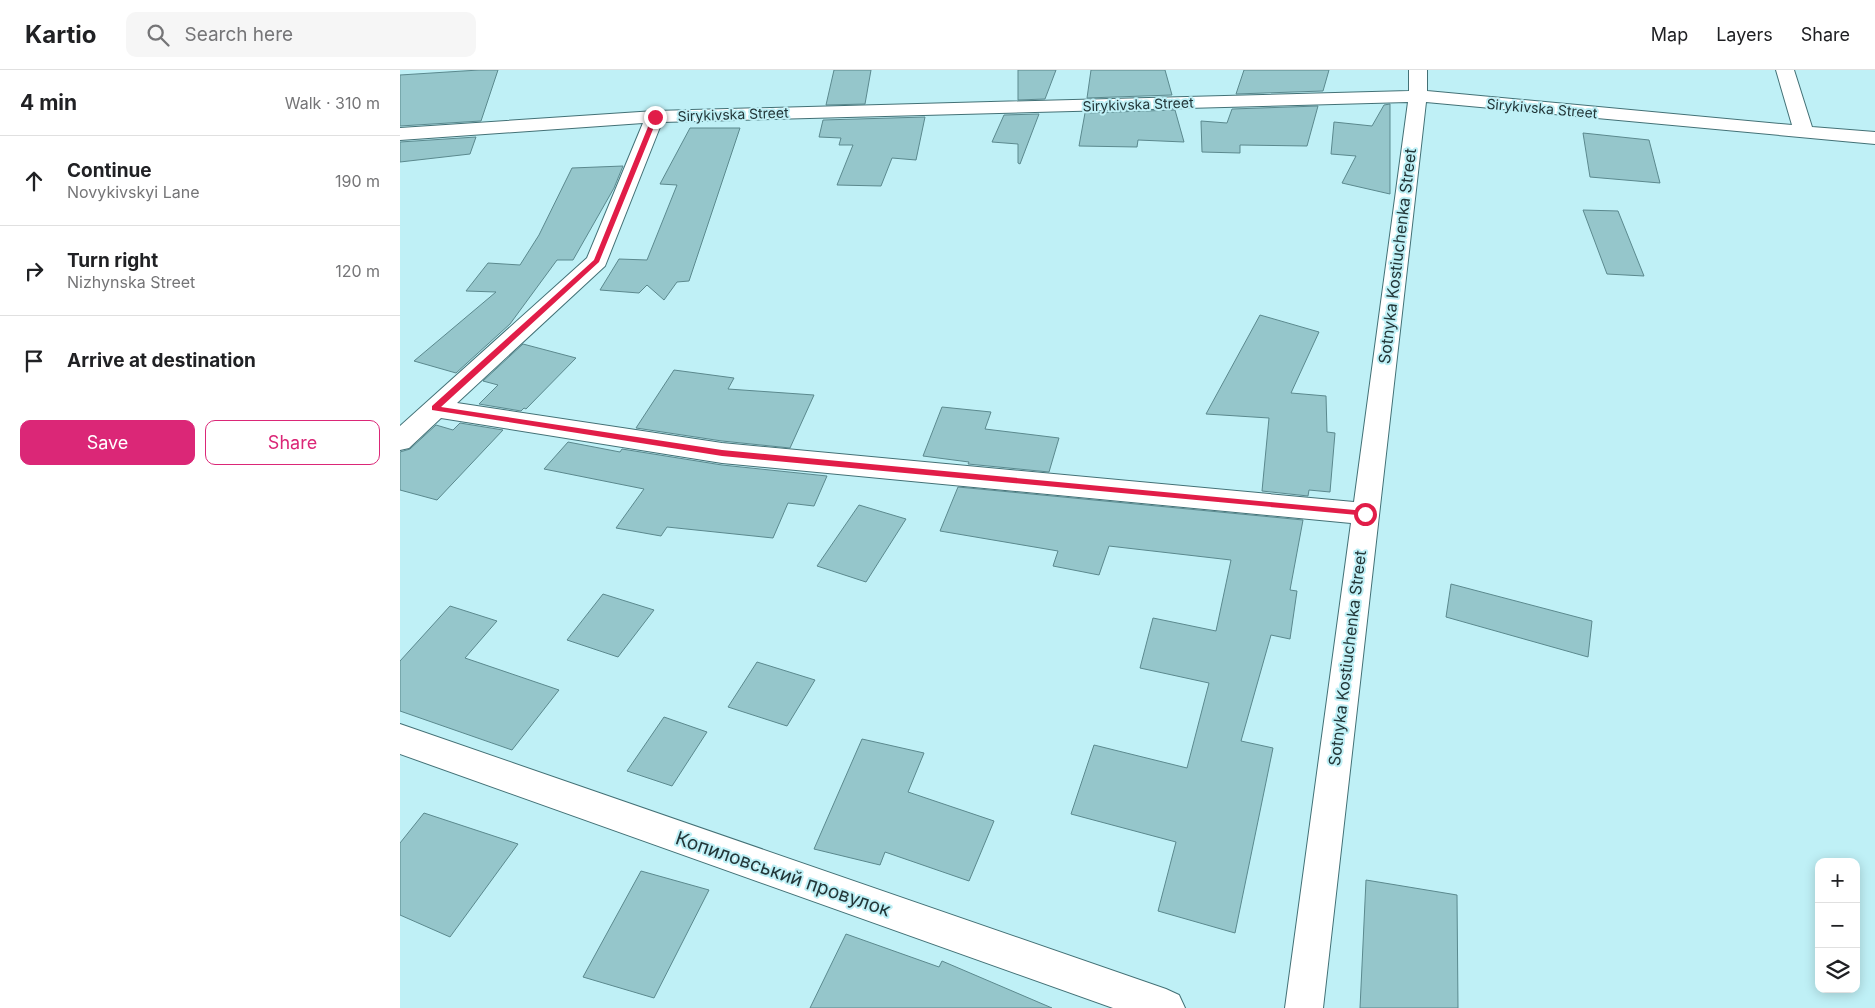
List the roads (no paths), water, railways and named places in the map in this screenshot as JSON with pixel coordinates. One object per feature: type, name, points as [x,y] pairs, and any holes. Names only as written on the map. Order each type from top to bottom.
[{"type":"street","points":[[1785,70],[1804,132]]},
{"type":"street","name":"Sirykivska Street","points":[[400,134],[655,117],[1418,83],[1804,132],[1875,138]]},
{"type":"street","name":"Sotnyka Kostiuchenka Street","points":[[1304,1008],[1418,83]]},
{"type":"street","points":[[400,442],[434,408],[597,261],[655,117]]},
{"type":"street","points":[[434,408],[722,453],[1365,514]]},
{"type":"street","name":"Копиловський провулок","points":[[400,739],[1166,1008]]}]
